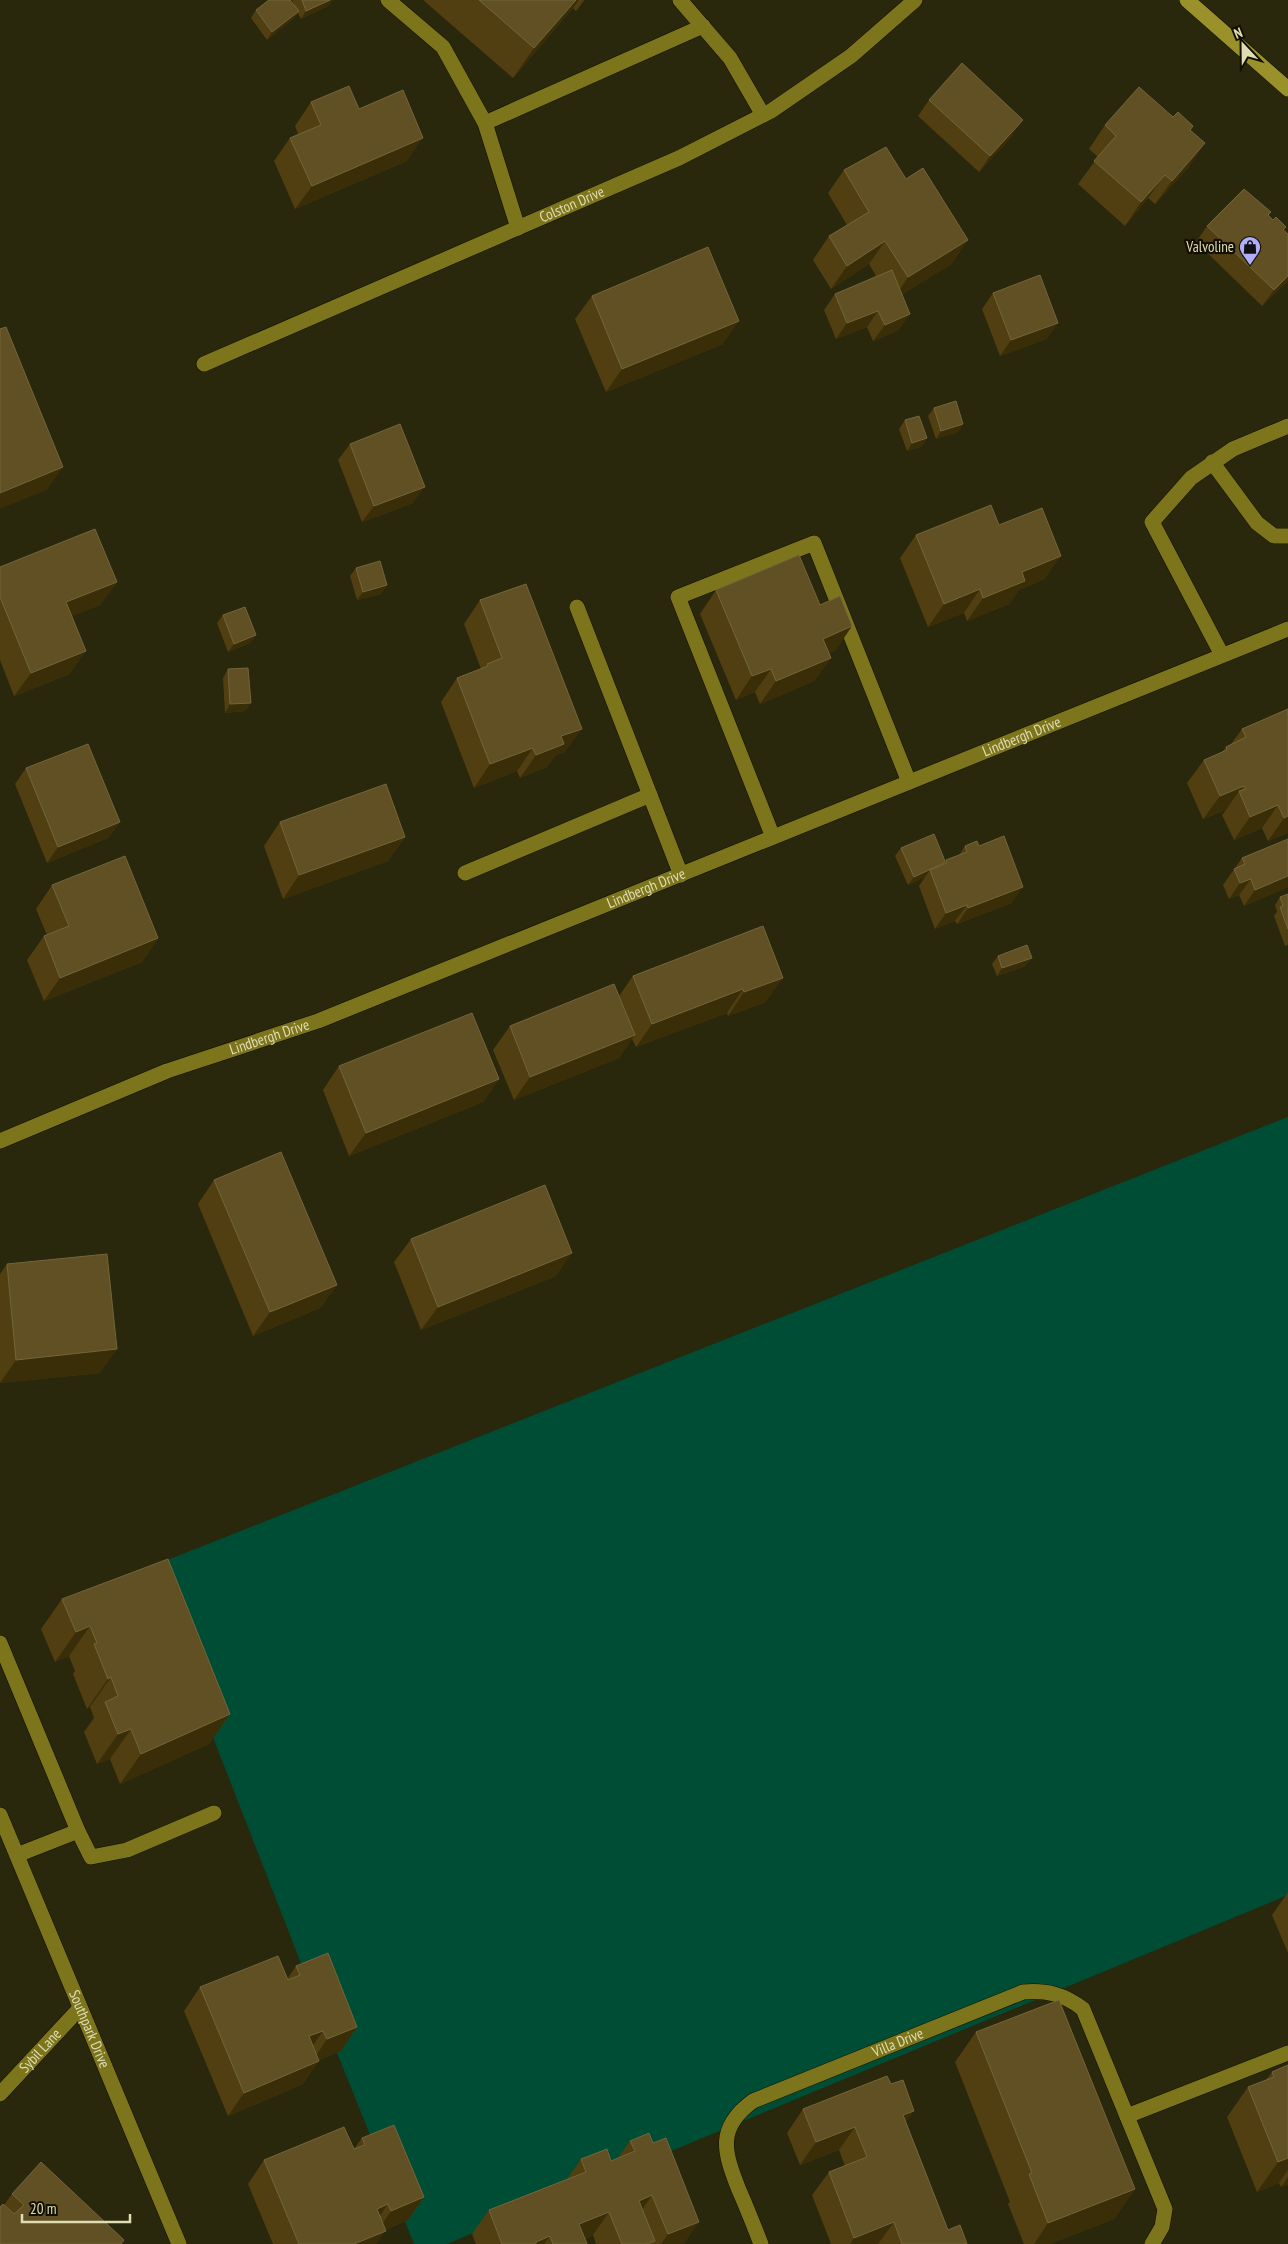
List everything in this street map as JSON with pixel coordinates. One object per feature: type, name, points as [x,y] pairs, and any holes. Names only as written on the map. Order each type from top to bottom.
[{"type":"highway","points":[[1187,0],[1288,89]]},
{"type":"street","points":[[388,0],[442,47],[485,123],[518,228]]},
{"type":"street","points":[[680,0],[730,58],[763,115]]},
{"type":"street","name":"Colston Drive","points":[[204,364],[679,158],[763,115],[851,56],[915,0]]},
{"type":"street","points":[[485,123],[702,26]]},
{"type":"street","points":[[1222,655],[1152,522],[1190,478],[1212,462],[1233,449],[1288,426]]},
{"type":"street","points":[[1212,462],[1257,523],[1274,536],[1288,536]]},
{"type":"street","points":[[773,837],[678,597],[814,542],[909,782]]},
{"type":"street","points":[[578,607],[681,875]]},
{"type":"street","name":"Lindbergh Drive","points":[[0,1141],[134,1084],[318,1021],[1288,629]]},
{"type":"street","points":[[465,873],[650,795]]},
{"type":"street","points":[[0,1643],[6,1670],[91,1857],[127,1850],[214,1813]]},
{"type":"street","name":"Southpark Drive","points":[[0,1816],[179,2244]]},
{"type":"street","points":[[17,1855],[78,1831]]},
{"type":"street","name":"Villa Drive","points":[[761,2244],[727,2158],[726,2141],[730,2124],[741,2110],[753,2101],[1023,1992],[1042,1990],[1068,1998],[1083,2009],[1165,2210],[1162,2227],[1152,2244]]},
{"type":"street","name":"Sybil Lane","points":[[0,2094],[80,2008]]},
{"type":"street","points":[[1127,2116],[1288,2053]]},
{"type":"green space","points":[[1288,1117],[1288,1895],[447,2244],[414,2244],[302,1966],[147,1568]]},
{"type":"building","points":[[269,0],[290,0],[299,11],[272,32],[256,10]]},
{"type":"building","points":[[302,0],[330,0],[306,11]]},
{"type":"building","points":[[479,0],[576,0],[534,48]]},
{"type":"building","points":[[962,63],[1023,120],[990,156],[929,100]]},
{"type":"building","points":[[349,86],[359,109],[403,90],[423,138],[312,186],[290,138],[321,125],[311,102]]},
{"type":"building","points":[[1139,87],[1173,117],[1178,112],[1193,126],[1190,130],[1205,143],[1172,181],[1165,175],[1141,202],[1094,161],[1116,136],[1105,125]]},
{"type":"building","points":[[886,147],[906,179],[923,168],[968,240],[908,277],[885,241],[847,266],[829,236],[869,212],[844,170]]},
{"type":"building","points":[[1244,189],[1271,212],[1268,215],[1273,220],[1276,217],[1286,227],[1283,230],[1288,234],[1288,276],[1274,290],[1207,226]]},
{"type":"building","points":[[708,247],[739,321],[622,369],[592,296]]},
{"type":"building","points":[[892,270],[910,314],[885,325],[878,311],[847,323],[835,294]]},
{"type":"building","points":[[1040,275],[1058,323],[1011,340],[993,293]]},
{"type":"building","points":[[6,327],[63,467],[0,493],[0,329]]},
{"type":"building","points":[[956,401],[963,424],[941,431],[934,408]]},
{"type":"building","points":[[919,416],[927,438],[912,443],[905,420]]},
{"type":"building","points":[[400,424],[425,487],[374,506],[350,444]]},
{"type":"building","points":[[991,505],[999,525],[1042,508],[1061,556],[1022,572],[1025,581],[983,598],[980,589],[944,604],[916,535]]},
{"type":"building","points":[[95,529],[117,582],[66,602],[86,651],[31,673],[0,597],[0,567]]},
{"type":"building","points":[[799,555],[820,605],[840,596],[852,626],[823,639],[831,658],[776,681],[771,669],[752,676],[716,590]]},
{"type":"building","points":[[380,561],[387,585],[363,592],[356,568]]},
{"type":"building","points":[[526,584],[582,729],[561,736],[564,744],[536,755],[533,748],[490,764],[457,678],[488,666],[487,664],[502,658],[480,600]]},
{"type":"building","points":[[245,607],[256,635],[234,644],[223,615]]},
{"type":"building","points":[[248,668],[251,703],[230,704],[228,669]]},
{"type":"building","points":[[1288,709],[1288,816],[1284,818],[1278,805],[1250,817],[1239,791],[1246,789],[1244,786],[1220,796],[1204,760],[1227,750],[1226,747],[1246,737],[1242,729]]},
{"type":"building","points":[[88,744],[120,822],[58,847],[26,768]]},
{"type":"building","points":[[386,784],[405,837],[299,875],[280,822]]},
{"type":"building","points":[[934,834],[945,861],[914,877],[901,848]]},
{"type":"building","points":[[1004,836],[1023,887],[968,908],[967,905],[946,913],[930,870],[947,863],[946,860],[967,852],[965,846],[977,841],[979,846]]},
{"type":"building","points":[[1288,839],[1288,876],[1255,890],[1251,879],[1240,883],[1234,869],[1245,864],[1242,858]]},
{"type":"building","points":[[125,856],[158,938],[60,978],[44,936],[69,926],[52,885]]},
{"type":"building","points":[[1288,894],[1288,929],[1280,907],[1283,906],[1280,897]]},
{"type":"building","points":[[763,926],[783,978],[744,992],[743,989],[652,1024],[633,976]]},
{"type":"building","points":[[1027,945],[1032,958],[1002,968],[998,956]]},
{"type":"building","points":[[614,984],[635,1035],[530,1077],[510,1026]]},
{"type":"building","points":[[472,1013],[499,1079],[366,1133],[339,1066]]},
{"type":"building","points":[[281,1152],[337,1285],[270,1312],[214,1180]]},
{"type":"building","points":[[545,1185],[572,1253],[438,1307],[411,1239]]},
{"type":"building","points":[[107,1254],[117,1349],[16,1360],[7,1264]]},
{"type":"building","points":[[168,1559],[230,1714],[141,1754],[131,1729],[118,1734],[105,1702],[118,1696],[111,1677],[108,1679],[94,1644],[97,1643],[90,1626],[76,1632],[62,1599]]},
{"type":"building","points":[[328,1953],[357,2027],[327,2039],[323,2031],[309,2036],[319,2061],[244,2093],[200,1987],[278,1956],[288,1980],[300,1975],[296,1966]]},
{"type":"building","points":[[1059,2000],[1135,2189],[1048,2223],[1029,2174],[1032,2173],[976,2032]]},
{"type":"building","points":[[1288,2065],[1288,2158],[1278,2162],[1248,2087],[1274,2077],[1272,2072]]},
{"type":"building","points":[[887,2076],[891,2084],[903,2080],[914,2111],[903,2115],[948,2230],[960,2225],[967,2244],[902,2244],[894,2222],[854,2238],[829,2172],[867,2157],[855,2127],[816,2142],[803,2109]]},
{"type":"building","points":[[394,2125],[424,2197],[391,2211],[388,2204],[377,2209],[386,2231],[354,2244],[299,2244],[264,2160],[344,2127],[354,2149],[365,2145],[362,2138]]},
{"type":"building","points":[[649,2133],[653,2143],[666,2138],[699,2222],[668,2234],[652,2195],[639,2201],[655,2241],[647,2244],[622,2244],[609,2212],[579,2224],[587,2244],[553,2244],[550,2236],[536,2242],[536,2244],[502,2244],[489,2210],[586,2172],[581,2159],[607,2149],[611,2161],[635,2151],[630,2141]]},
{"type":"building","points":[[41,2162],[124,2240],[121,2244],[0,2244],[0,2207],[3,2204],[14,2214],[24,2205],[12,2194]]},
{"type":"place","name":"Valvoline","points":[[1250,266]]}]
